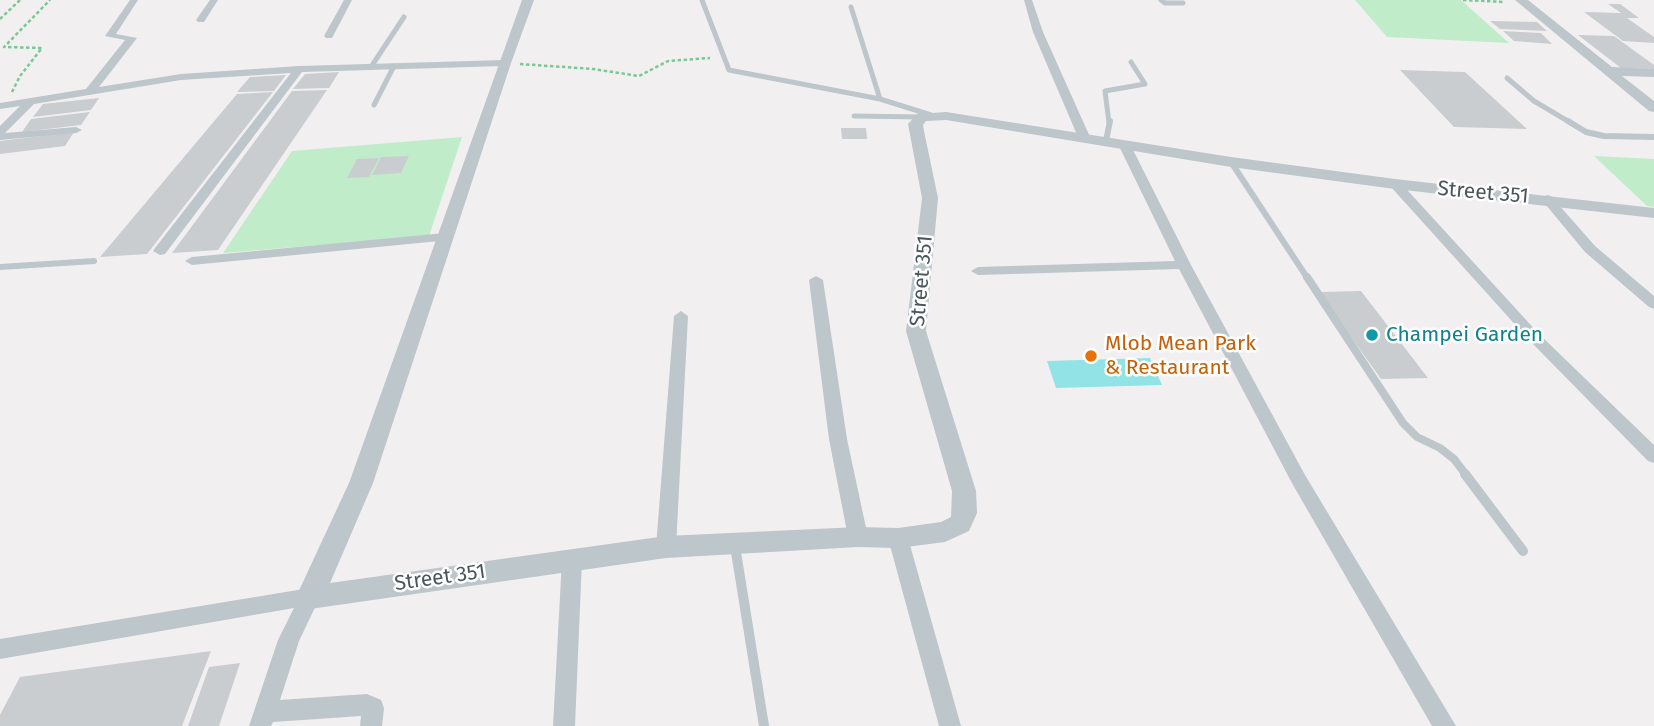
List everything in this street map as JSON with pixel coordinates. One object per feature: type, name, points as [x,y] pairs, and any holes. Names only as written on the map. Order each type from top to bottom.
[{"type":"street","points":[[90,91],[132,38],[110,36],[134,0]]},
{"type":"street","points":[[201,20],[214,0]]},
{"type":"street","points":[[329,36],[348,0]]},
{"type":"street","points":[[371,726],[373,708],[368,705],[262,719],[289,640],[361,483],[503,63],[528,0]]},
{"type":"street","points":[[1028,0],[1038,32],[1084,136]]},
{"type":"street","points":[[1523,1],[1654,108]]},
{"type":"street","points":[[3,106],[181,77],[299,69],[503,63]]},
{"type":"street","points":[[160,251],[299,69]]},
{"type":"street","points":[[1611,71],[1654,73]]},
{"type":"street","points":[[0,132],[31,101]]},
{"type":"street","name":"Street 351","points":[[310,597],[666,547],[858,537],[898,538],[945,532],[960,524],[965,513],[964,491],[916,331],[930,198],[915,124],[927,116],[1084,136],[1231,162],[1395,184],[1654,213]]},
{"type":"street","points":[[0,137],[76,130]]},
{"type":"street","points":[[1124,144],[1184,265],[1299,480],[1445,726]]},
{"type":"street","points":[[1395,184],[1534,337],[1654,456]]},
{"type":"street","points":[[1547,199],[1590,249],[1654,304]]},
{"type":"street","points":[[192,261],[445,237]]},
{"type":"street","points":[[978,271],[1184,265]]},
{"type":"street","points":[[817,280],[838,439],[858,537]]},
{"type":"street","points":[[666,547],[681,316]]},
{"type":"street","points":[[898,538],[950,726]]},
{"type":"street","points":[[564,726],[572,559]]},
{"type":"street","points":[[0,649],[310,597]]},
{"type":"lane","points":[[702,0],[729,70],[880,99],[927,116]]},
{"type":"lane","points":[[1161,0],[1165,3],[1184,3]]},
{"type":"lane","points":[[851,8],[880,99]]},
{"type":"lane","points":[[371,67],[404,16]]},
{"type":"lane","points":[[1106,141],[1110,120],[1105,91],[1145,84],[1131,62]]},
{"type":"lane","points":[[374,105],[394,66]]},
{"type":"lane","points":[[1507,78],[1534,101],[1586,132],[1604,136],[1654,137]]},
{"type":"lane","points":[[854,116],[927,116]]},
{"type":"lane","points":[[1231,162],[1403,423],[1417,437],[1440,448],[1454,459],[1523,551]]},
{"type":"lane","points":[[0,267],[94,261]]},
{"type":"lane","points":[[735,543],[764,726]]},
{"type":"path","points":[[0,19],[20,0]]},
{"type":"path","points":[[3,106],[20,76],[42,48],[4,47],[50,0]]},
{"type":"path","points":[[1462,0],[1523,1]]},
{"type":"path","points":[[503,63],[593,69],[639,76],[668,61],[724,58]]},
{"type":"green space","points":[[1355,0],[1461,0],[1509,43],[1387,37]]},
{"type":"green space","points":[[462,137],[429,236],[223,253],[292,151]]},
{"type":"green space","points":[[1594,156],[1654,159],[1654,207],[1647,206]]},
{"type":"water","points":[[1150,358],[1162,385],[1056,388],[1047,361]]},
{"type":"building","points":[[1608,4],[1620,4],[1639,18],[1627,18],[1654,37],[1654,43],[1623,41],[1584,12],[1621,13]]},
{"type":"building","points":[[1490,21],[1537,22],[1547,31],[1500,29]]},
{"type":"building","points":[[1503,31],[1541,33],[1552,44],[1514,41]]},
{"type":"building","points":[[1578,35],[1614,36],[1654,65],[1654,69],[1621,68]]},
{"type":"building","points":[[1400,70],[1465,72],[1527,129],[1454,127]]},
{"type":"building","points":[[339,72],[329,88],[293,89],[305,74]]},
{"type":"building","points":[[286,75],[274,91],[237,92],[250,77]]},
{"type":"building","points":[[327,90],[218,250],[172,253],[292,91]]},
{"type":"building","points":[[273,92],[147,254],[100,257],[237,94]]},
{"type":"building","points":[[99,98],[91,110],[33,117],[43,104]]},
{"type":"building","points":[[90,112],[81,125],[22,132],[31,119]]},
{"type":"building","points":[[841,128],[866,128],[867,139],[842,139]]},
{"type":"building","points":[[74,132],[65,146],[0,154],[0,141]]},
{"type":"building","points":[[409,156],[401,173],[372,175],[381,157]]},
{"type":"building","points":[[379,158],[369,177],[347,178],[357,159]]},
{"type":"building","name":"Champei Garden","points":[[1361,291],[1428,378],[1381,379],[1319,292]]},
{"type":"building","points":[[211,651],[182,726],[0,726],[0,715],[20,677]]},
{"type":"building","points":[[240,663],[219,726],[188,726],[209,667]]},
{"type":"place","name":"Champei Garden","points":[[1372,335]]},
{"type":"place","name":"Mlob Mean Park & Restaurant","points":[[1091,356]]}]
